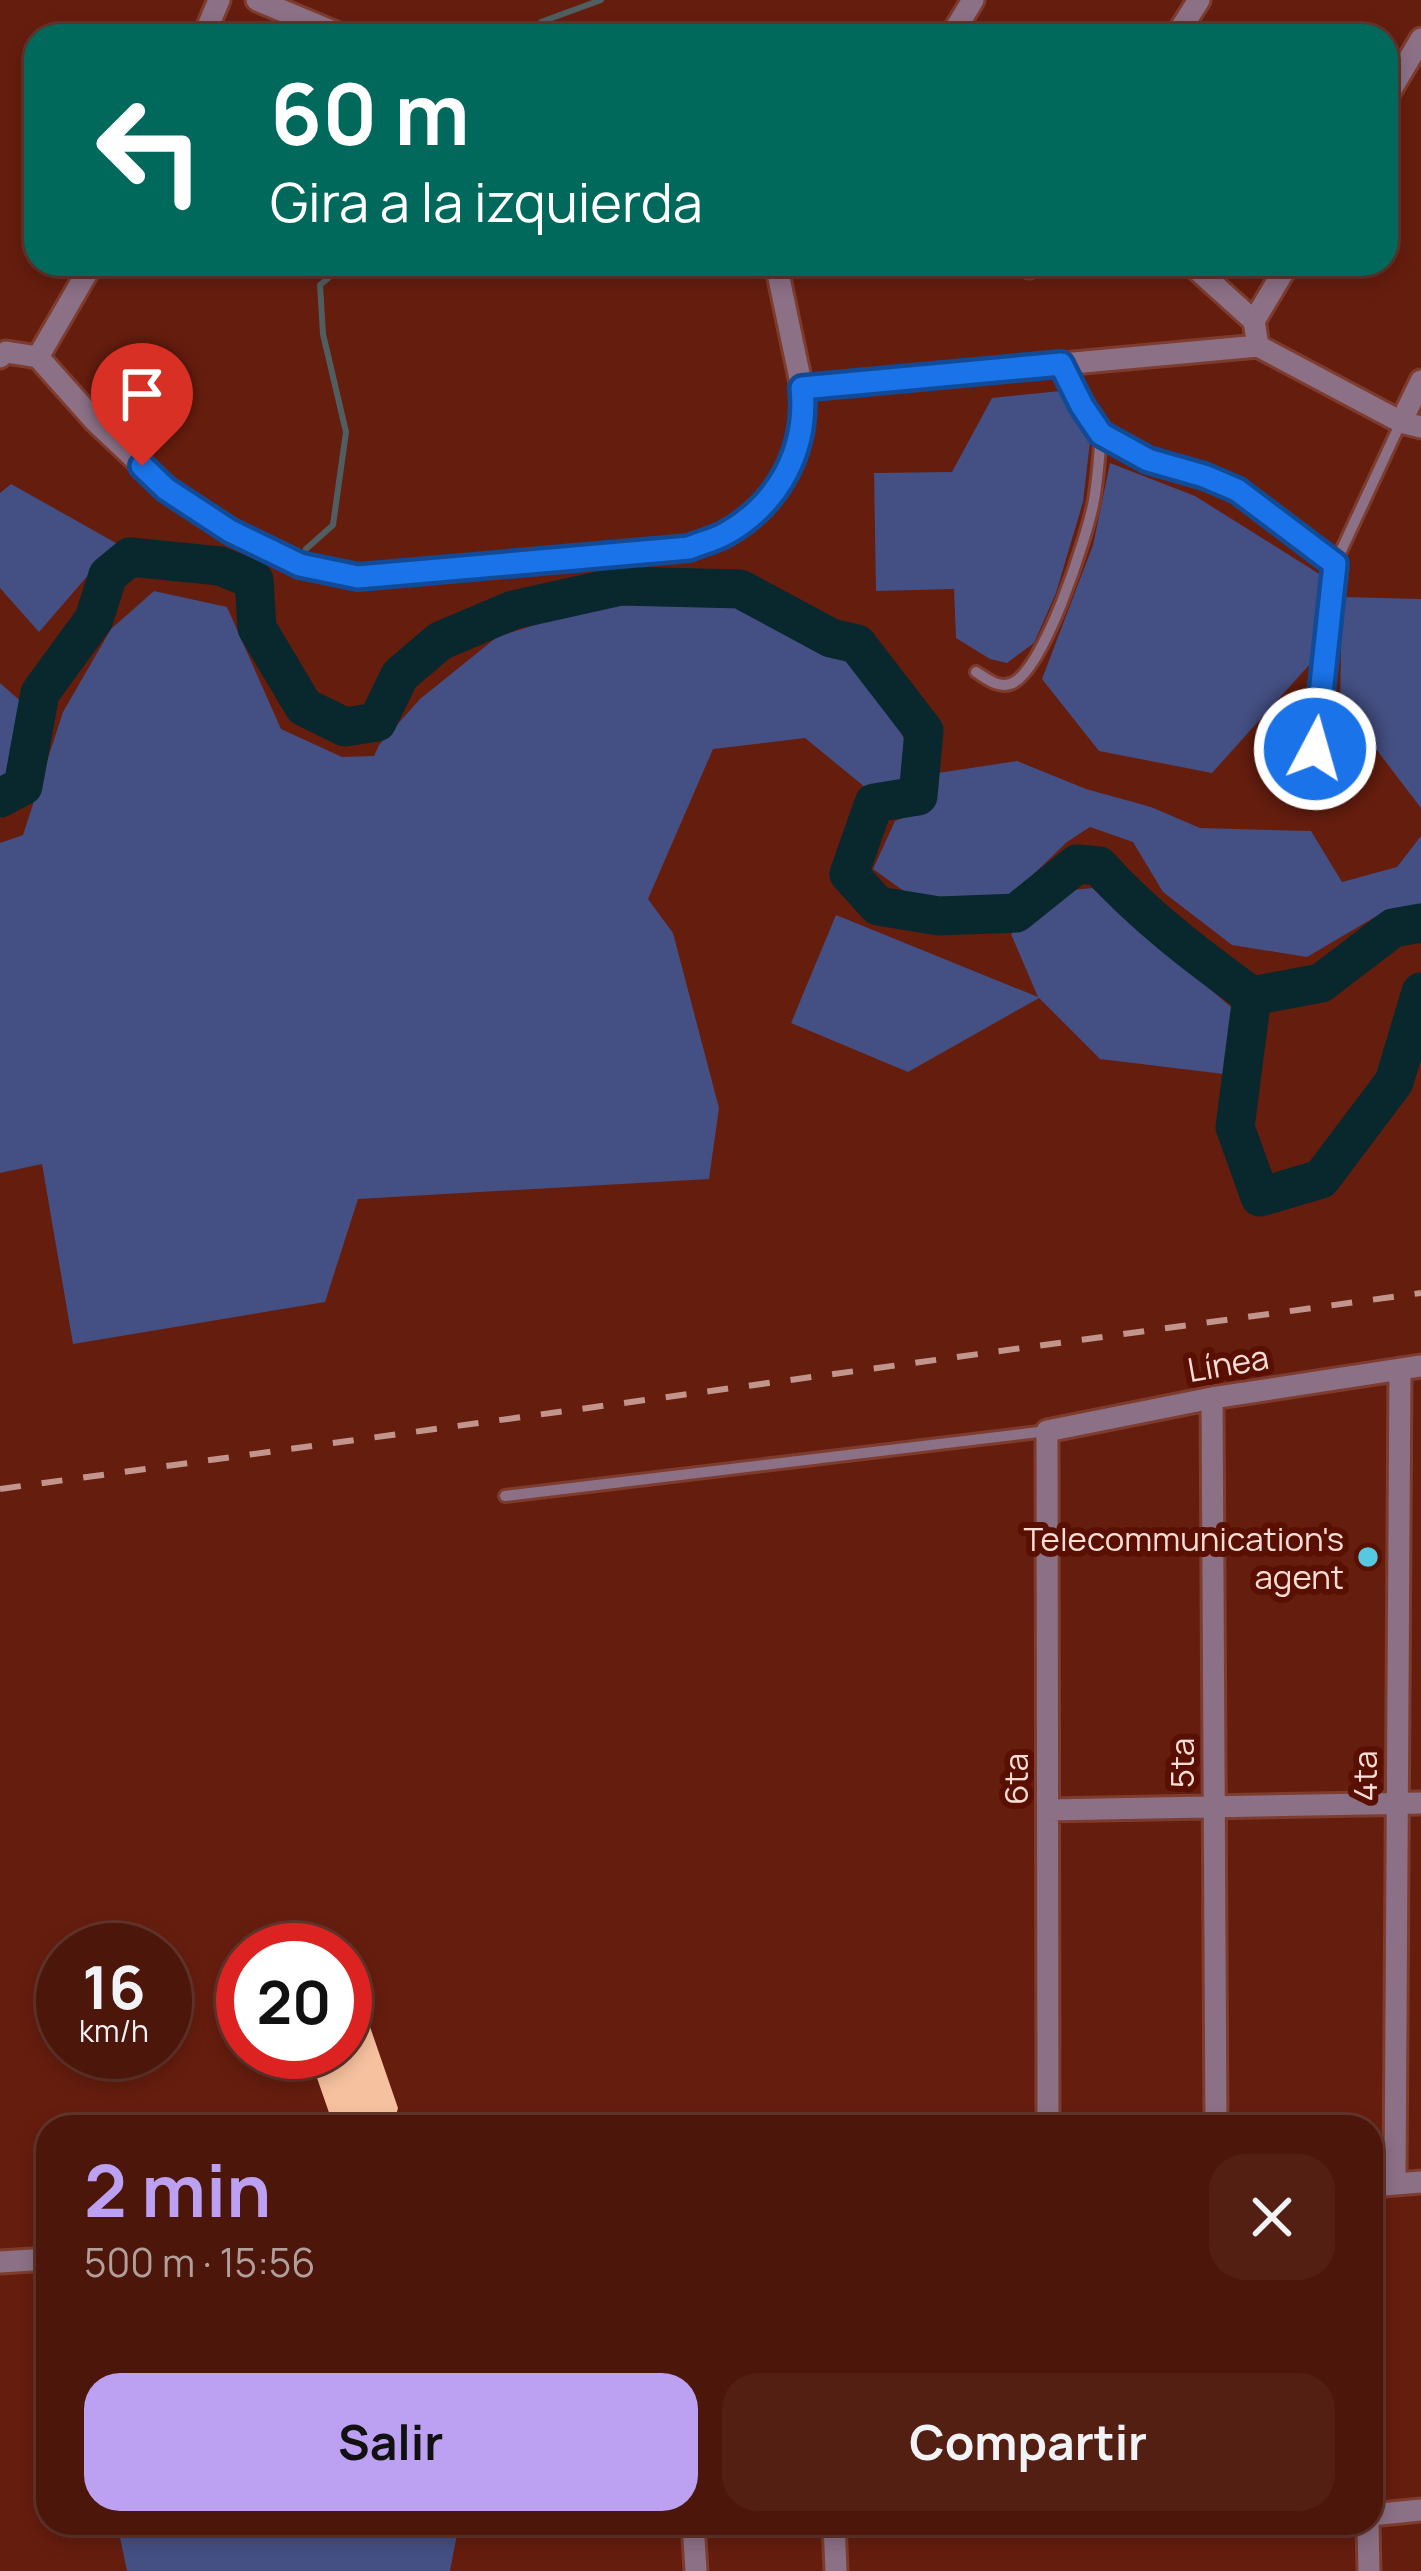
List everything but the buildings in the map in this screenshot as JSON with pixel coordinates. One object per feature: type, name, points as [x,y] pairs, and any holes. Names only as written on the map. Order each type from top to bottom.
[{"type":"street","points":[[257,0],[314,24]]},
{"type":"street","points":[[1398,78],[1421,39]]},
{"type":"street","points":[[38,357],[85,276]]},
{"type":"street","points":[[779,276],[802,388],[1258,346],[1411,425],[1421,382]]},
{"type":"street","points":[[1204,276],[1254,321],[1258,346]]},
{"type":"street","points":[[1254,321],[1281,276]]},
{"type":"street","points":[[0,357],[6,352],[38,357],[95,421],[166,489]]},
{"type":"street","name":"Línea","points":[[1047,1431],[1212,1398],[1410,1367]]},
{"type":"street","name":"4ta","points":[[1395,2184],[1397,1803],[1410,1367]]},
{"type":"street","name":"5ta","points":[[1212,1398],[1216,2115]]},
{"type":"street","name":"6ta","points":[[1047,1431],[1048,2115]]},
{"type":"street","points":[[1048,1810],[1421,1803]]},
{"type":"street","points":[[1383,2185],[1421,2182]]},
{"type":"street","points":[[0,2262],[36,2260]]},
{"type":"street","points":[[1383,2517],[1421,2510]]},
{"type":"street","points":[[694,2535],[696,2571]]},
{"type":"street","points":[[834,2535],[836,2571]]},
{"type":"street","points":[[1369,2571],[1370,2535]]},
{"type":"lane","points":[[1061,364],[1101,434],[1148,460],[1237,490],[1335,564]]},
{"type":"lane","points":[[166,489],[230,531],[300,565],[358,577],[689,548],[726,533],[763,506],[783,478],[800,443],[805,413],[802,388]]},
{"type":"lane","points":[[1315,749],[1335,564],[1411,425]]},
{"type":"lane","points":[[976,672],[998,685],[1011,684],[1024,676],[1049,634],[1076,565],[1094,500],[1101,434]]},
{"type":"lane","points":[[505,1496],[1047,1431]]},
{"type":"shaded area","points":[[1060,391],[1090,442],[1083,502],[1056,593],[1034,643],[1007,663],[990,659],[956,638],[954,589],[876,591],[874,473],[952,472],[992,398]]},
{"type":"shaded area","points":[[1110,463],[1195,496],[1321,575],[1310,664],[1212,773],[1099,751],[1042,679],[1093,545]]},
{"type":"shaded area","points":[[11,484],[116,543],[39,632],[0,588],[0,493]]},
{"type":"shaded area","points":[[154,591],[227,607],[281,729],[342,757],[374,756],[420,699],[497,637],[591,607],[647,599],[740,602],[819,642],[875,680],[906,743],[908,789],[866,788],[805,738],[713,749],[648,899],[673,933],[719,1108],[709,1179],[358,1199],[325,1302],[73,1344],[42,1164],[0,1173],[0,843],[23,835],[63,712],[111,629]]},
{"type":"shaded area","points":[[1342,597],[1421,599],[1421,808],[1340,702]]},
{"type":"shaded area","points":[[0,683],[25,705],[11,773],[0,780]]},
{"type":"shaded area","points":[[1017,761],[1200,828],[1311,831],[1342,882],[1397,867],[1421,836],[1421,907],[1375,917],[1307,957],[1232,945],[1163,892],[1133,842],[1090,827],[1067,842],[1013,894],[959,903],[908,894],[873,869],[895,821],[925,810],[938,773]]},
{"type":"shaded area","points":[[1092,888],[1238,1013],[1232,1075],[1100,1059],[1039,998],[908,1072],[791,1023],[836,915],[1038,997],[1011,934],[1063,891]]},
{"type":"shaded area","points":[[120,2535],[457,2535],[450,2571],[127,2571]]},
{"type":"waterway","points":[[540,24],[601,0]]},
{"type":"waterway","points":[[306,549],[333,525],[346,432],[323,334],[320,285],[331,276]]},
{"type":"waterway","points":[[0,798],[23,786],[40,693],[94,619],[108,575],[130,557],[220,566],[254,580],[257,628],[304,707],[345,727],[377,722],[400,675],[440,641],[513,610],[621,586],[740,589],[831,638],[857,644],[924,731],[918,796],[874,803],[849,874],[878,906],[939,916],[1016,913],[1077,864],[1099,866],[1172,935],[1252,996],[1321,983],[1393,928],[1421,923]]},
{"type":"waterway","points":[[1252,996],[1235,1127],[1260,1197],[1321,1179],[1394,1082],[1421,992]]},
{"type":"railway","points":[[0,1489],[1421,1293]]},
{"type":"place","name":"Telecommunication's agent","points":[[1368,1557]]},
{"type":"route","points":[[142,466],[166,489],[230,531],[300,565],[358,577],[689,548],[726,533],[763,506],[783,478],[800,443],[805,413],[802,388],[1061,364],[1101,434],[1148,460],[1237,490],[1335,564],[1315,749]]}]
